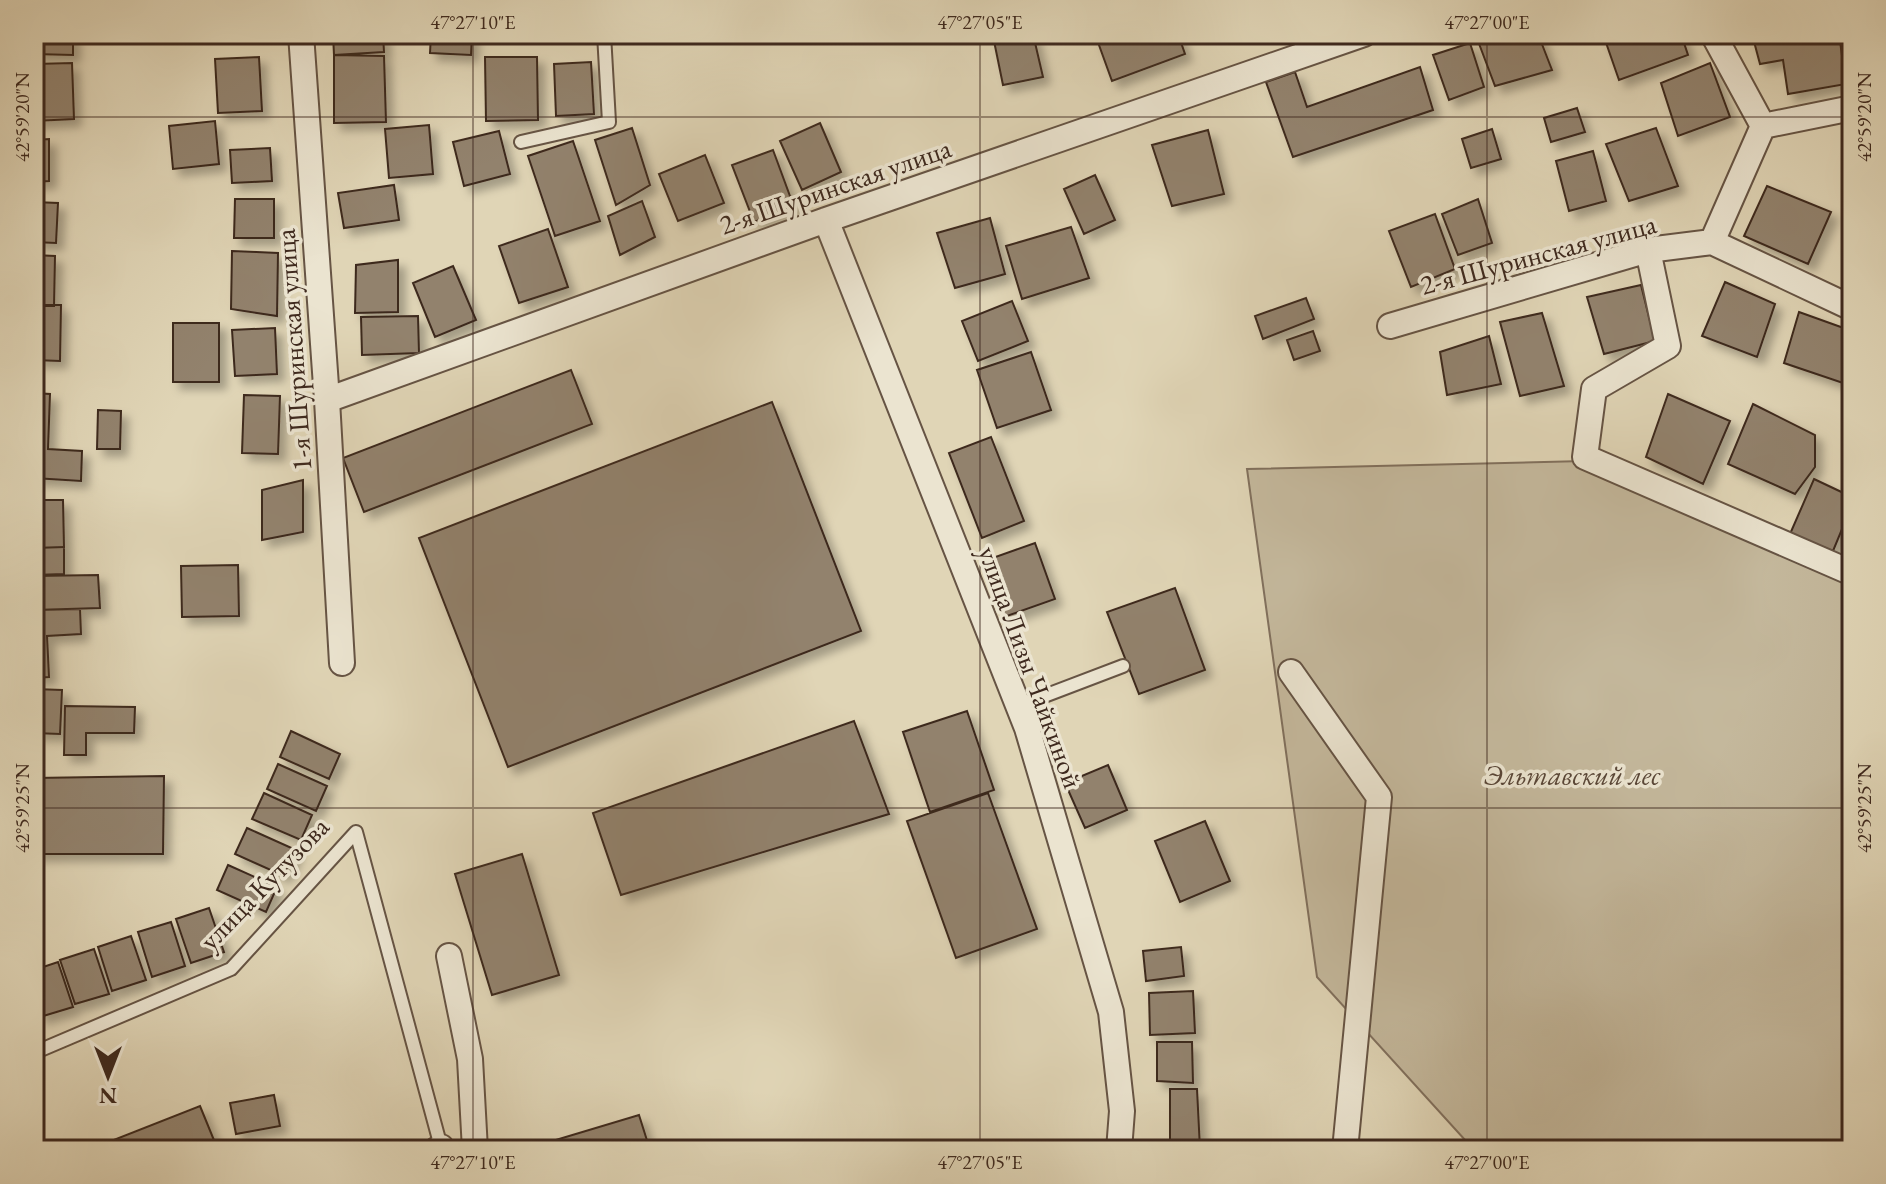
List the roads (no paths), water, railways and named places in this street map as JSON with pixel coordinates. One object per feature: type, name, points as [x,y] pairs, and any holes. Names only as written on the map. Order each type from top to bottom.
[{"type":"street","name":"1-я Шуринская улица","points":[[301,34],[342,663]]},
{"type":"street","name":"2-я Шуринская улица","points":[[327,400],[826,220],[1364,34]]},
{"type":"street","points":[[1713,34],[1763,126]]},
{"type":"street","points":[[1763,126],[1852,108]]},
{"type":"street","points":[[1763,126],[1712,242],[1852,308]]},
{"type":"street","name":"улица Лизы Чайкиной","points":[[826,220],[1027,728],[1111,1012],[1122,1111],[1119,1150]]},
{"type":"street","name":"2-я Шуринская улица","points":[[1390,326],[1648,250],[1712,242]]},
{"type":"street","points":[[1648,250],[1668,346],[1594,389],[1585,457],[1852,573]]},
{"type":"street","points":[[1291,672],[1379,797],[1345,1150]]},
{"type":"street","points":[[449,956],[470,1059],[475,1150]]},
{"type":"lane","points":[[521,142],[609,122],[604,34]]},
{"type":"lane","points":[[1018,706],[1123,666]]},
{"type":"lane","name":"улица Кутузова","points":[[43,1049],[231,969],[356,832],[438,1149]]},
{"type":"park label","name":"Эльтавский лес","points":[[1572,775]]}]
